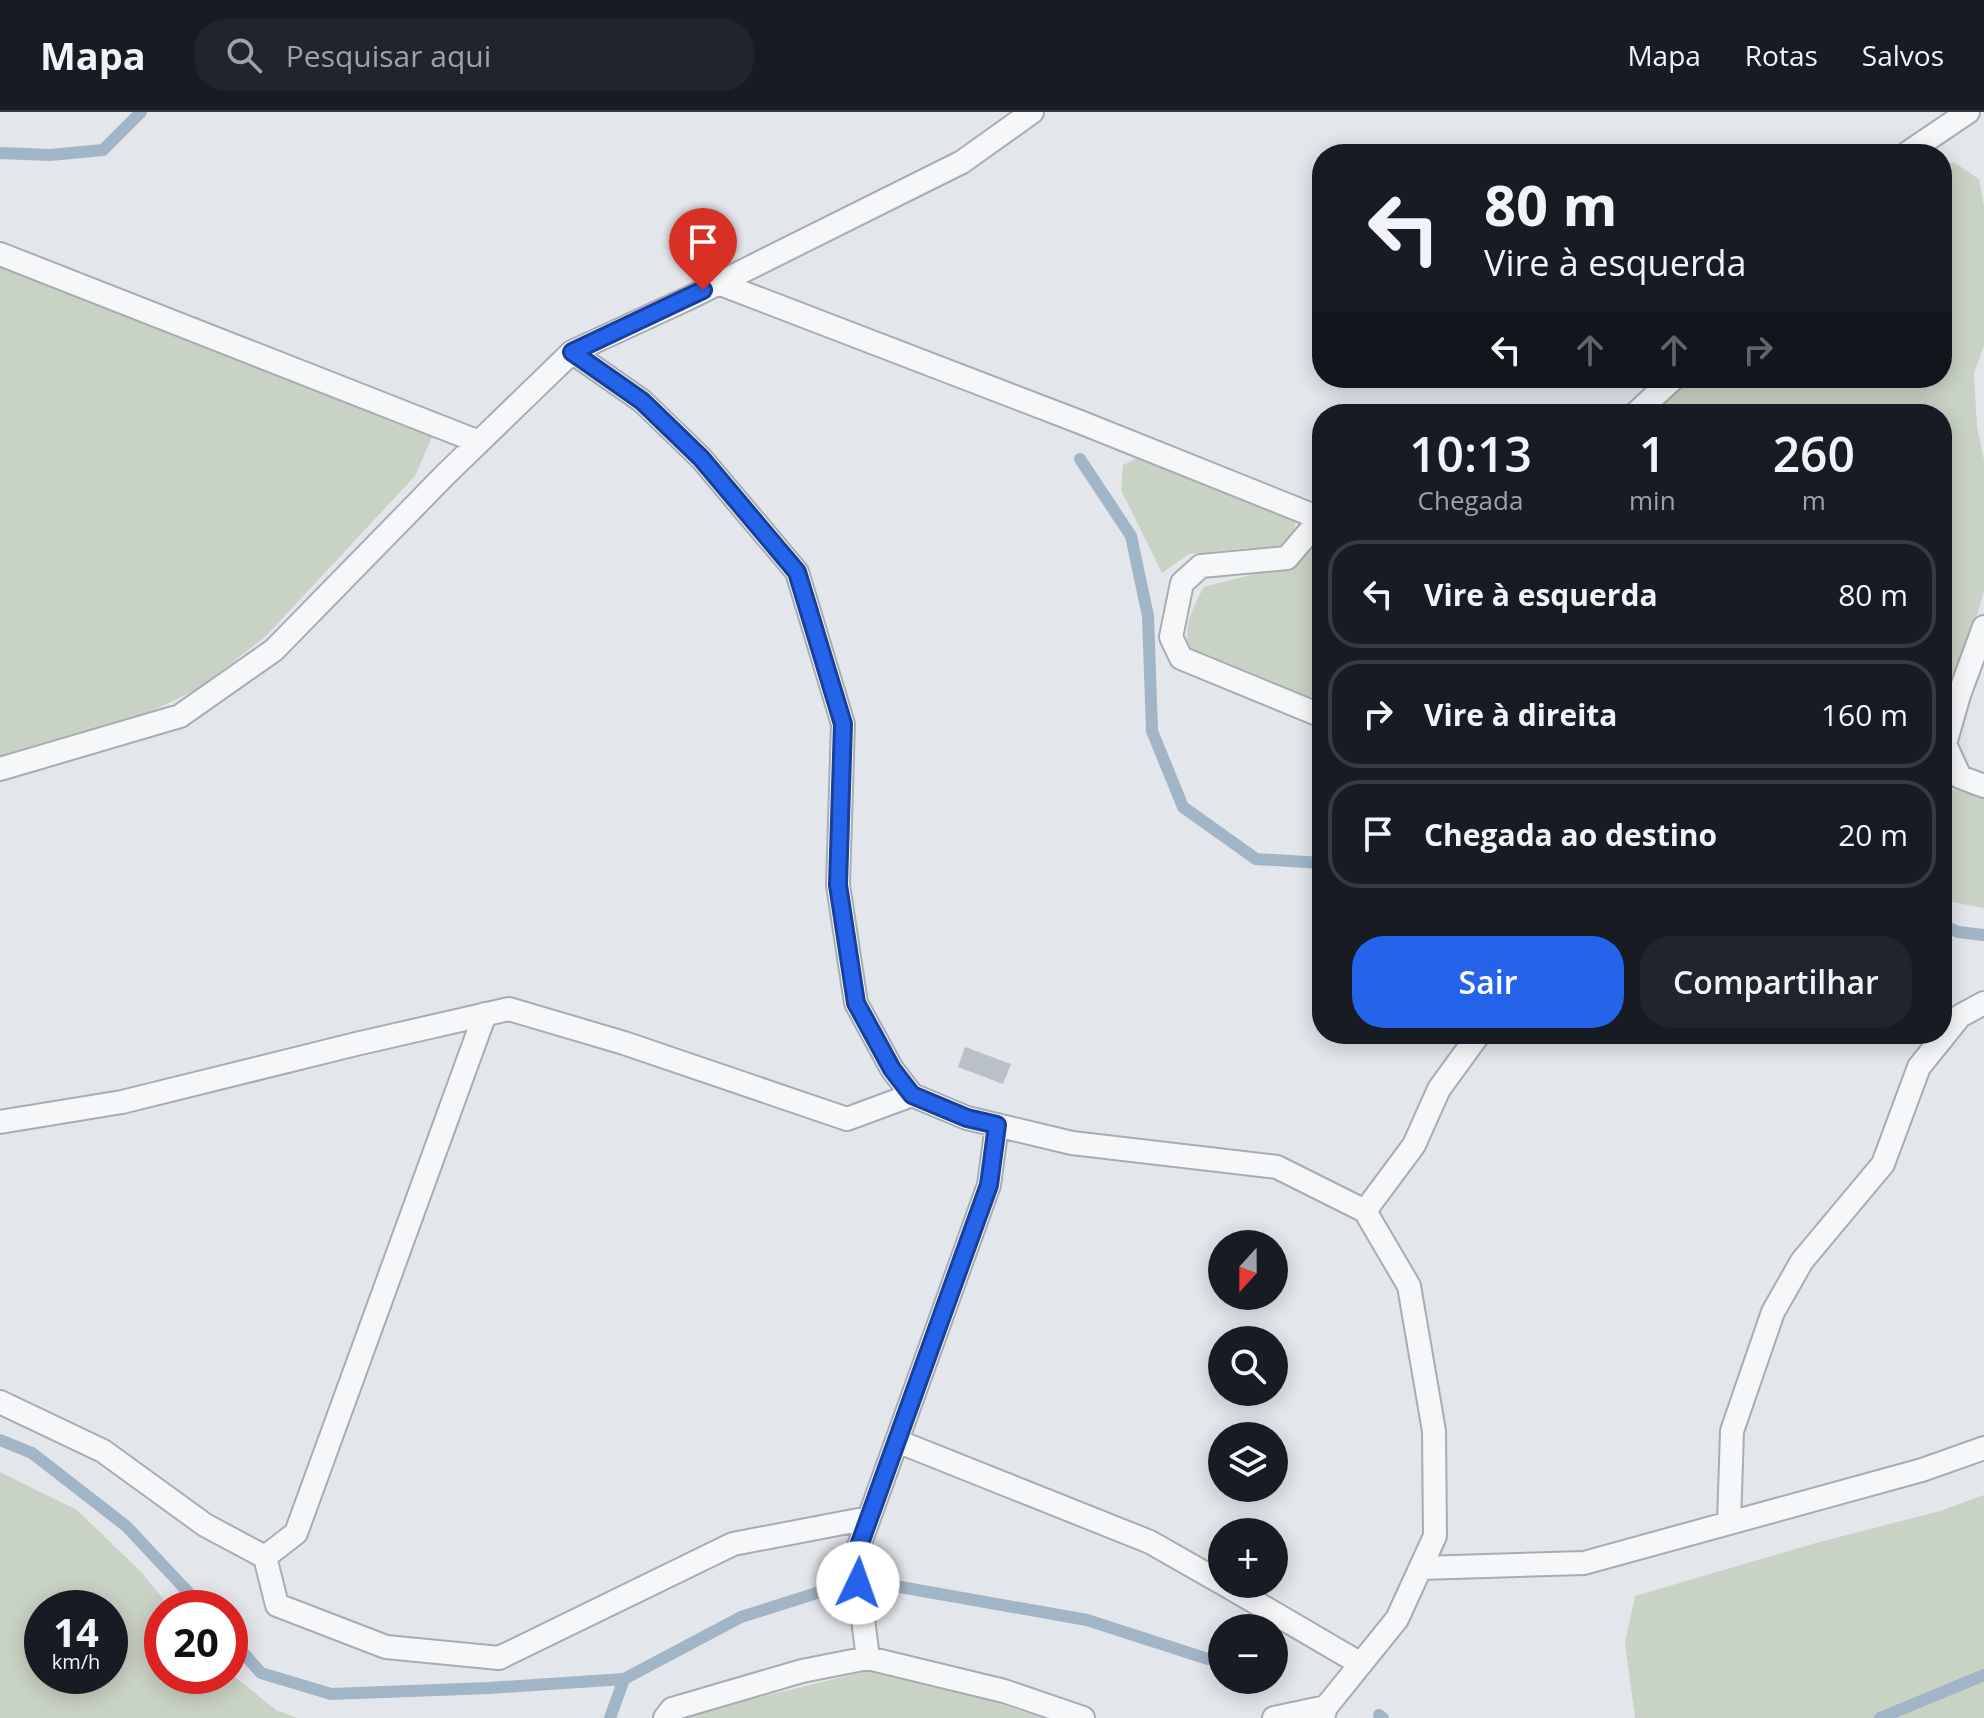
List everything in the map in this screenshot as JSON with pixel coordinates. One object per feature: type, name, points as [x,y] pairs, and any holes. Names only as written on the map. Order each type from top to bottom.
[{"type":"lane","points":[[0,769],[180,716],[274,650],[572,352],[962,162],[1032,112]]},
{"type":"lane","points":[[1921,144],[1968,112]]},
{"type":"lane","points":[[0,254],[479,442]]},
{"type":"lane","points":[[718,283],[1080,422],[1312,515]]},
{"type":"lane","points":[[572,352],[642,401],[701,458],[797,572],[843,724],[838,885],[856,1003],[892,1069],[912,1095],[967,1118],[1072,1143],[1277,1167],[1365,1211],[1409,1286],[1434,1431],[1435,1536],[1397,1619],[1325,1713],[1274,1718]]},
{"type":"lane","points":[[1646,404],[1663,388]]},
{"type":"lane","points":[[1312,529],[1287,558],[1201,566],[1182,583],[1171,637],[1181,658],[1312,712]]},
{"type":"lane","points":[[1952,720],[1984,627]]},
{"type":"lane","points":[[1952,759],[1960,777],[1984,786]]},
{"type":"lane","points":[[1952,1026],[1960,1016],[1984,1003]]},
{"type":"lane","points":[[0,1122],[122,1102],[509,1009],[624,1043],[847,1119],[912,1095]]},
{"type":"lane","points":[[265,1557],[296,1533],[485,1014]]},
{"type":"lane","points":[[1365,1211],[1414,1145],[1439,1089],[1472,1044]]},
{"type":"lane","points":[[1729,1523],[1732,1431],[1773,1312],[1802,1261],[1883,1164],[1919,1067],[1937,1044]]},
{"type":"lane","points":[[868,1658],[855,1557],[989,1185],[997,1125]]},
{"type":"lane","points":[[0,1402],[103,1451],[205,1525],[265,1557],[277,1605],[386,1647],[499,1658],[733,1544],[869,1518]]},
{"type":"lane","points":[[897,1441],[1150,1542],[1208,1575]]},
{"type":"lane","points":[[1421,1568],[1584,1563],[1922,1470],[1984,1448]]},
{"type":"lane","points":[[1247,1598],[1361,1664]]},
{"type":"lane","points":[[665,1718],[672,1709],[802,1671],[868,1658],[1004,1691],[1083,1718]]},
{"type":"green space","points":[[1952,163],[1979,179],[1984,206],[1984,346],[1974,373],[1977,427],[1984,460],[1984,591],[1952,677],[1952,404],[1654,404],[1673,388],[1952,388]]},
{"type":"green space","points":[[0,263],[435,430],[415,476],[265,637],[198,689],[152,711],[0,757]]},
{"type":"green space","points":[[1137,458],[1296,520],[1293,537],[1272,552],[1247,548],[1189,554],[1162,573],[1121,490],[1123,465]]},
{"type":"green space","points":[[1312,541],[1312,702],[1191,655],[1188,646],[1192,611],[1204,587],[1262,572],[1293,570]]},
{"type":"green space","points":[[1952,789],[1984,798],[1984,908],[1952,902]]},
{"type":"green space","points":[[0,1472],[77,1510],[156,1590],[144,1590],[144,1694],[248,1694],[248,1687],[276,1710],[297,1718],[0,1718]]},
{"type":"green space","points":[[1984,1495],[1984,1718],[1635,1718],[1625,1643],[1635,1596],[1816,1543],[1940,1511]]},
{"type":"green space","points":[[876,1669],[909,1673],[1042,1718],[685,1718],[735,1703]]},
{"type":"building","points":[[965,1047],[1011,1064],[1003,1084],[958,1067]]},
{"type":"waterway","points":[[0,153],[50,155],[103,150],[141,112]]},
{"type":"waterway","points":[[1080,459],[1131,536],[1148,616],[1152,731],[1183,807],[1256,859],[1312,862]]},
{"type":"waterway","points":[[1952,929],[1984,935]]},
{"type":"waterway","points":[[0,1440],[32,1453],[126,1526],[186,1590]]},
{"type":"waterway","points":[[610,1718],[624,1679],[741,1617],[845,1584]]},
{"type":"waterway","points":[[889,1585],[1087,1620],[1208,1659]]},
{"type":"waterway","points":[[248,1658],[261,1673],[331,1694],[624,1679]]},
{"type":"waterway","points":[[1880,1718],[1984,1675]]},
{"type":"waterway","points":[[1379,1715],[1383,1718]]},
{"type":"route","points":[[703,290],[572,352],[642,401],[701,458],[797,572],[843,724],[838,885],[856,1003],[892,1069],[912,1095],[967,1118],[997,1125],[989,1185],[855,1557],[858,1583]]}]
